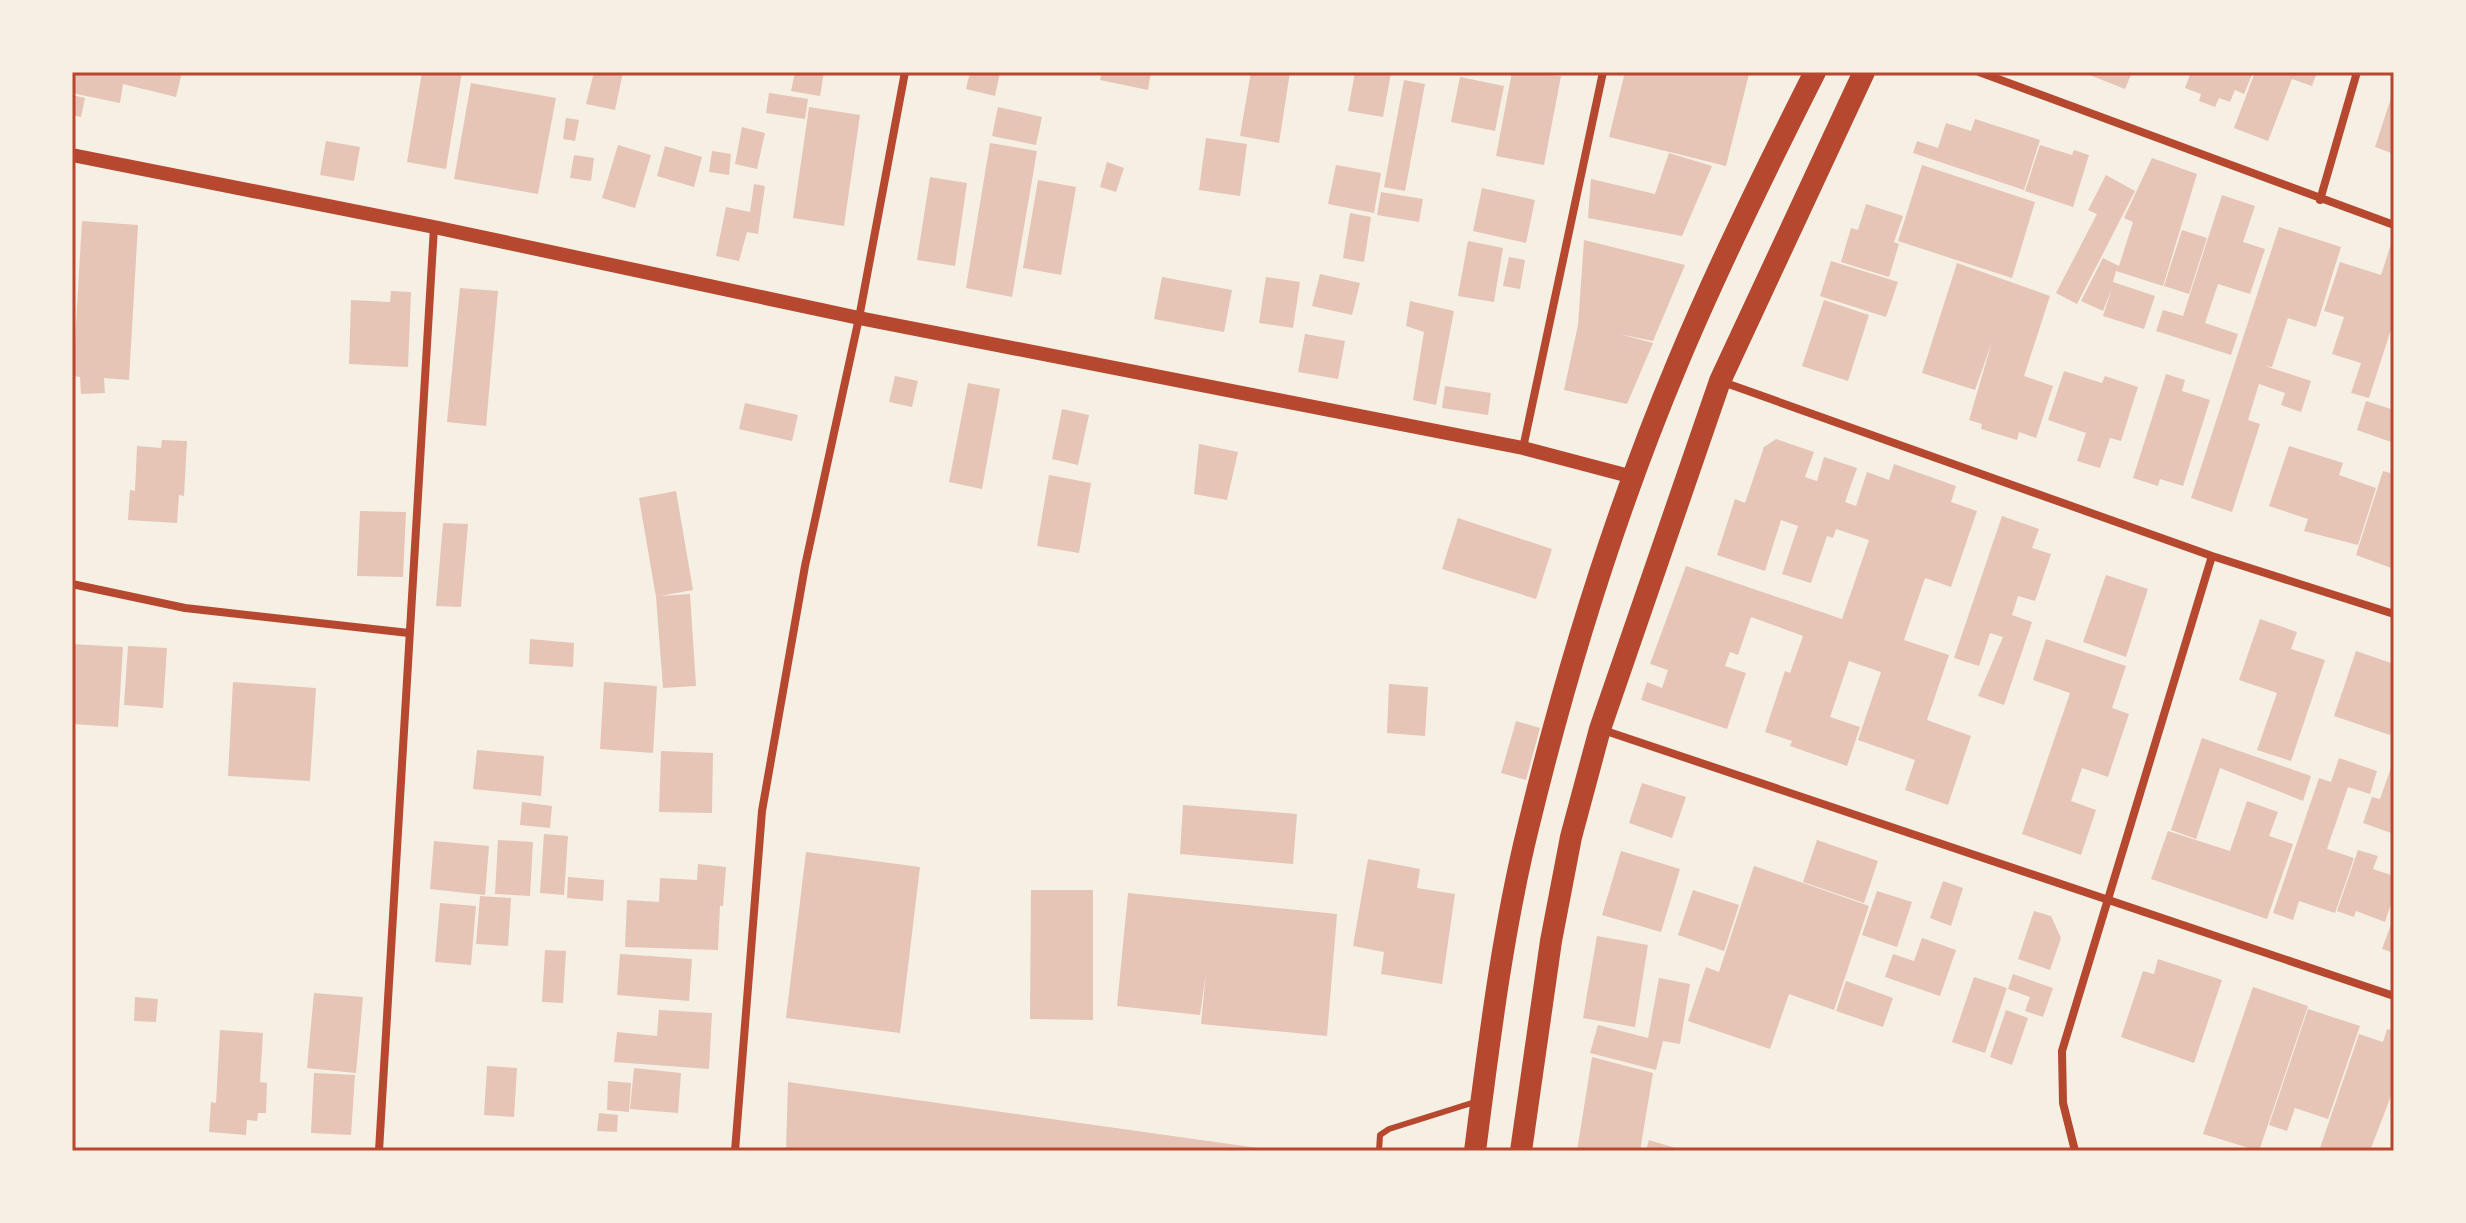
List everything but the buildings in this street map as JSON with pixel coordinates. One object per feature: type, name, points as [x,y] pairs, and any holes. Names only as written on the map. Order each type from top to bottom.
[{"type":"highway","points":[[1475,1151],[1506,939],[1527,830],[1559,710],[1633,477],[1678,361],[1815,72]]},
{"type":"highway","points":[[1521,1151],[1551,941],[1571,837],[1600,729],[1720,381],[1864,72]]},
{"type":"street","points":[[735,1151],[762,811],[805,566],[859,318],[905,72]]},
{"type":"street","points":[[1523,448],[1603,72]]},
{"type":"street","points":[[1979,72],[2394,225]]},
{"type":"street","points":[[2320,200],[2357,72]]},
{"type":"street","points":[[72,155],[434,227],[859,318],[1523,448],[1633,477]]},
{"type":"street","points":[[379,1151],[434,227]]},
{"type":"street","points":[[1720,381],[2212,556],[2394,614]]},
{"type":"street","points":[[2075,1151],[2063,1103],[2062,1051],[2212,556]]},
{"type":"street","points":[[72,584],[185,608],[409,633]]},
{"type":"street","points":[[1600,729],[2394,996]]},
{"type":"lane","points":[[1379,1151],[1380,1135],[1389,1129],[1482,1100]]}]
